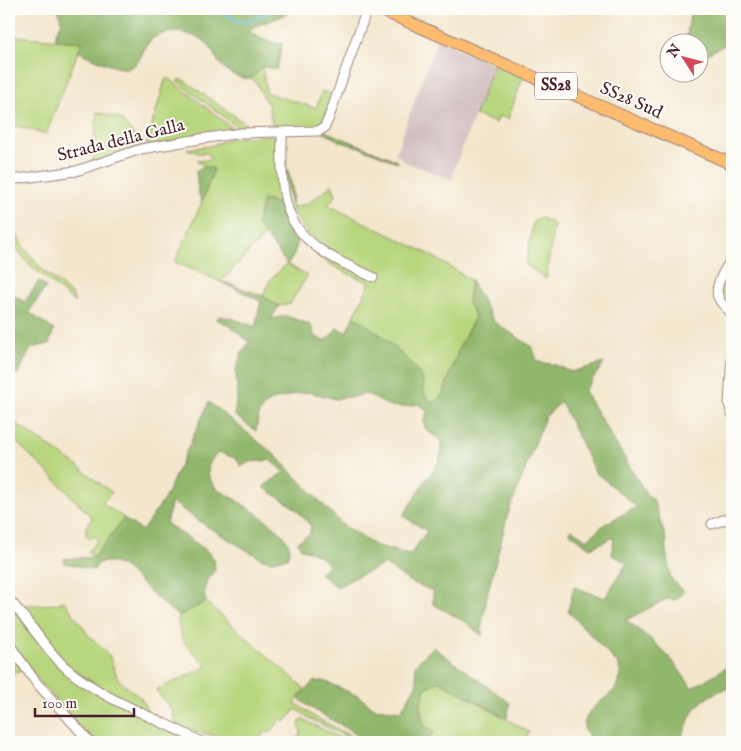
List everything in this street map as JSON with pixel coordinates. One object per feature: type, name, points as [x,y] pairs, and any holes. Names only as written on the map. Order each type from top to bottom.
[{"type":"main road","name":"SS28 Sud","points":[[379,9],[732,164]]},
{"type":"street","name":"Strada della Galla","points":[[9,180],[76,171],[151,147],[235,134],[315,132],[321,130],[325,126],[367,9]]},
{"type":"street","points":[[282,132],[284,188],[287,208],[292,219],[303,234],[323,251],[346,265],[373,277]]},
{"type":"street","points":[[732,257],[717,292],[720,301],[732,314]]},
{"type":"street","points":[[732,355],[729,399],[732,414]]},
{"type":"street","points":[[712,524],[732,517]]},
{"type":"street","points":[[9,600],[60,662],[72,672],[119,702],[201,742]]},
{"type":"street","points":[[9,644],[35,680],[90,742]]},
{"type":"shaded area","points":[[437,39],[494,64],[453,172],[453,180],[403,161],[399,156],[395,155]]},
{"type":"green space","points":[[58,9],[240,9],[245,11],[248,9],[293,9],[252,28],[250,31],[261,39],[282,44],[277,69],[262,67],[251,79],[240,77],[226,70],[205,41],[192,35],[178,32],[165,33],[153,38],[133,66],[128,68],[116,67],[78,52],[82,42],[55,40],[57,30],[62,23]]},
{"type":"green space","points":[[691,9],[732,9],[732,34],[726,44],[708,53],[708,32],[688,32]]},
{"type":"green space","points":[[15,36],[82,42],[46,134],[9,124],[9,51]]},
{"type":"green space","points":[[494,64],[523,77],[508,119],[499,116],[496,123],[475,115]]},
{"type":"green space","points":[[262,67],[267,93],[316,108],[322,91],[334,95],[320,127],[273,129],[269,106],[256,82],[251,79]]},
{"type":"green space","points":[[167,78],[175,83],[236,131],[146,146]]},
{"type":"green space","points":[[179,79],[185,81],[254,130],[241,130],[177,81]]},
{"type":"green space","points":[[97,112],[121,119],[143,146],[93,163]]},
{"type":"green space","points":[[325,131],[396,160],[399,163],[341,142],[323,132]]},
{"type":"green space","points":[[274,135],[278,137],[284,205],[263,200],[257,223],[265,235],[221,282],[175,262],[202,202],[214,169],[204,166],[197,161],[211,158],[208,153],[198,153],[187,149],[211,146],[230,138]]},
{"type":"green space","points":[[204,166],[214,169],[202,202],[198,192],[196,171]]},
{"type":"green space","points":[[285,169],[288,170],[292,189],[291,208]]},
{"type":"green space","points":[[332,185],[336,195],[328,205],[429,254],[471,280],[468,302],[475,317],[459,348],[444,392],[435,404],[424,395],[422,376],[382,336],[354,316],[370,283],[326,262],[304,242],[305,240],[338,257],[311,236],[300,224],[291,208],[309,203]]},
{"type":"green space","points":[[263,200],[284,205],[300,235],[293,257],[287,264],[257,224]]},
{"type":"green space","points":[[541,218],[554,224],[546,279],[526,265],[533,223],[536,219]]},
{"type":"green space","points":[[9,227],[42,269],[72,295],[75,303],[28,263],[9,239]]},
{"type":"green space","points":[[732,262],[732,309],[722,297],[720,287]]},
{"type":"green space","points":[[287,264],[307,276],[290,304],[279,306],[263,296],[270,280]]},
{"type":"green space","points":[[471,280],[494,322],[531,346],[538,362],[556,365],[571,372],[604,363],[584,391],[647,495],[653,499],[667,542],[665,545],[671,579],[684,591],[676,600],[667,599],[626,620],[652,640],[672,660],[692,688],[732,664],[732,687],[714,694],[699,704],[691,715],[684,733],[677,742],[593,742],[584,730],[590,711],[612,693],[620,677],[619,665],[568,611],[574,587],[605,598],[627,563],[612,555],[614,537],[590,548],[569,532],[571,529],[587,540],[605,524],[637,507],[595,472],[561,402],[545,417],[508,514],[488,591],[482,623],[482,636],[467,623],[433,604],[433,591],[409,581],[385,564],[337,587],[320,573],[328,565],[317,554],[302,549],[297,542],[310,534],[311,526],[295,508],[263,487],[284,472],[270,460],[249,462],[241,467],[237,459],[219,452],[211,460],[208,473],[216,488],[256,513],[284,536],[289,547],[287,558],[271,561],[262,559],[208,527],[172,502],[166,523],[206,550],[214,559],[215,570],[209,577],[205,588],[206,602],[178,616],[120,565],[106,562],[98,563],[94,570],[65,563],[64,559],[94,557],[124,518],[142,531],[165,498],[209,402],[275,455],[343,525],[374,545],[410,555],[427,531],[403,516],[438,464],[441,454],[440,440],[427,430],[424,425],[427,410],[418,404],[403,407],[390,406],[370,395],[363,394],[336,399],[309,392],[273,400],[264,406],[259,413],[256,431],[234,415],[237,397],[236,370],[241,354],[249,342],[230,326],[216,319],[220,316],[255,327],[261,301],[221,282],[263,296],[279,306],[271,319],[286,316],[311,325],[314,335],[323,341],[328,339],[337,328],[346,332],[354,316],[382,336],[422,376],[424,395],[434,404],[444,392],[459,348],[475,317],[468,302]]},
{"type":"green space","points":[[39,281],[46,287],[29,312],[54,330],[49,344],[31,348],[18,374],[9,369],[9,293],[25,302]]},
{"type":"green space","points":[[9,419],[75,464],[112,493],[102,503],[124,518],[94,558],[88,552],[98,540],[93,536],[90,539],[86,534],[87,526],[92,518],[9,435]]},
{"type":"green space","points":[[64,601],[87,633],[109,655],[117,677],[141,698],[150,715],[115,697],[68,666],[16,606],[46,605]]},
{"type":"green space","points":[[206,602],[305,689],[295,703],[313,716],[349,735],[351,739],[309,718],[296,709],[285,722],[281,719],[270,733],[266,731],[257,742],[186,731],[176,726],[173,712],[156,690],[208,666],[183,640],[178,616]]},
{"type":"green space","points":[[9,603],[59,664],[196,742],[93,742],[37,679],[9,640]]},
{"type":"green space","points":[[433,647],[510,703],[507,718],[439,681],[425,688],[420,709],[424,726],[434,731],[426,742],[366,742],[298,698],[313,682],[324,681],[358,696],[374,708],[401,711],[417,683],[415,665]]},
{"type":"green space","points":[[9,649],[23,668],[9,678]]},
{"type":"green space","points":[[440,681],[529,732],[525,742],[426,742],[434,731],[424,726],[420,709],[425,687]]},
{"type":"green space","points":[[302,719],[348,742],[294,742],[301,733],[299,723]]},
{"type":"waterway","points":[[111,9],[126,12],[141,9]]},
{"type":"waterway","points":[[212,9],[244,23],[276,9]]}]
